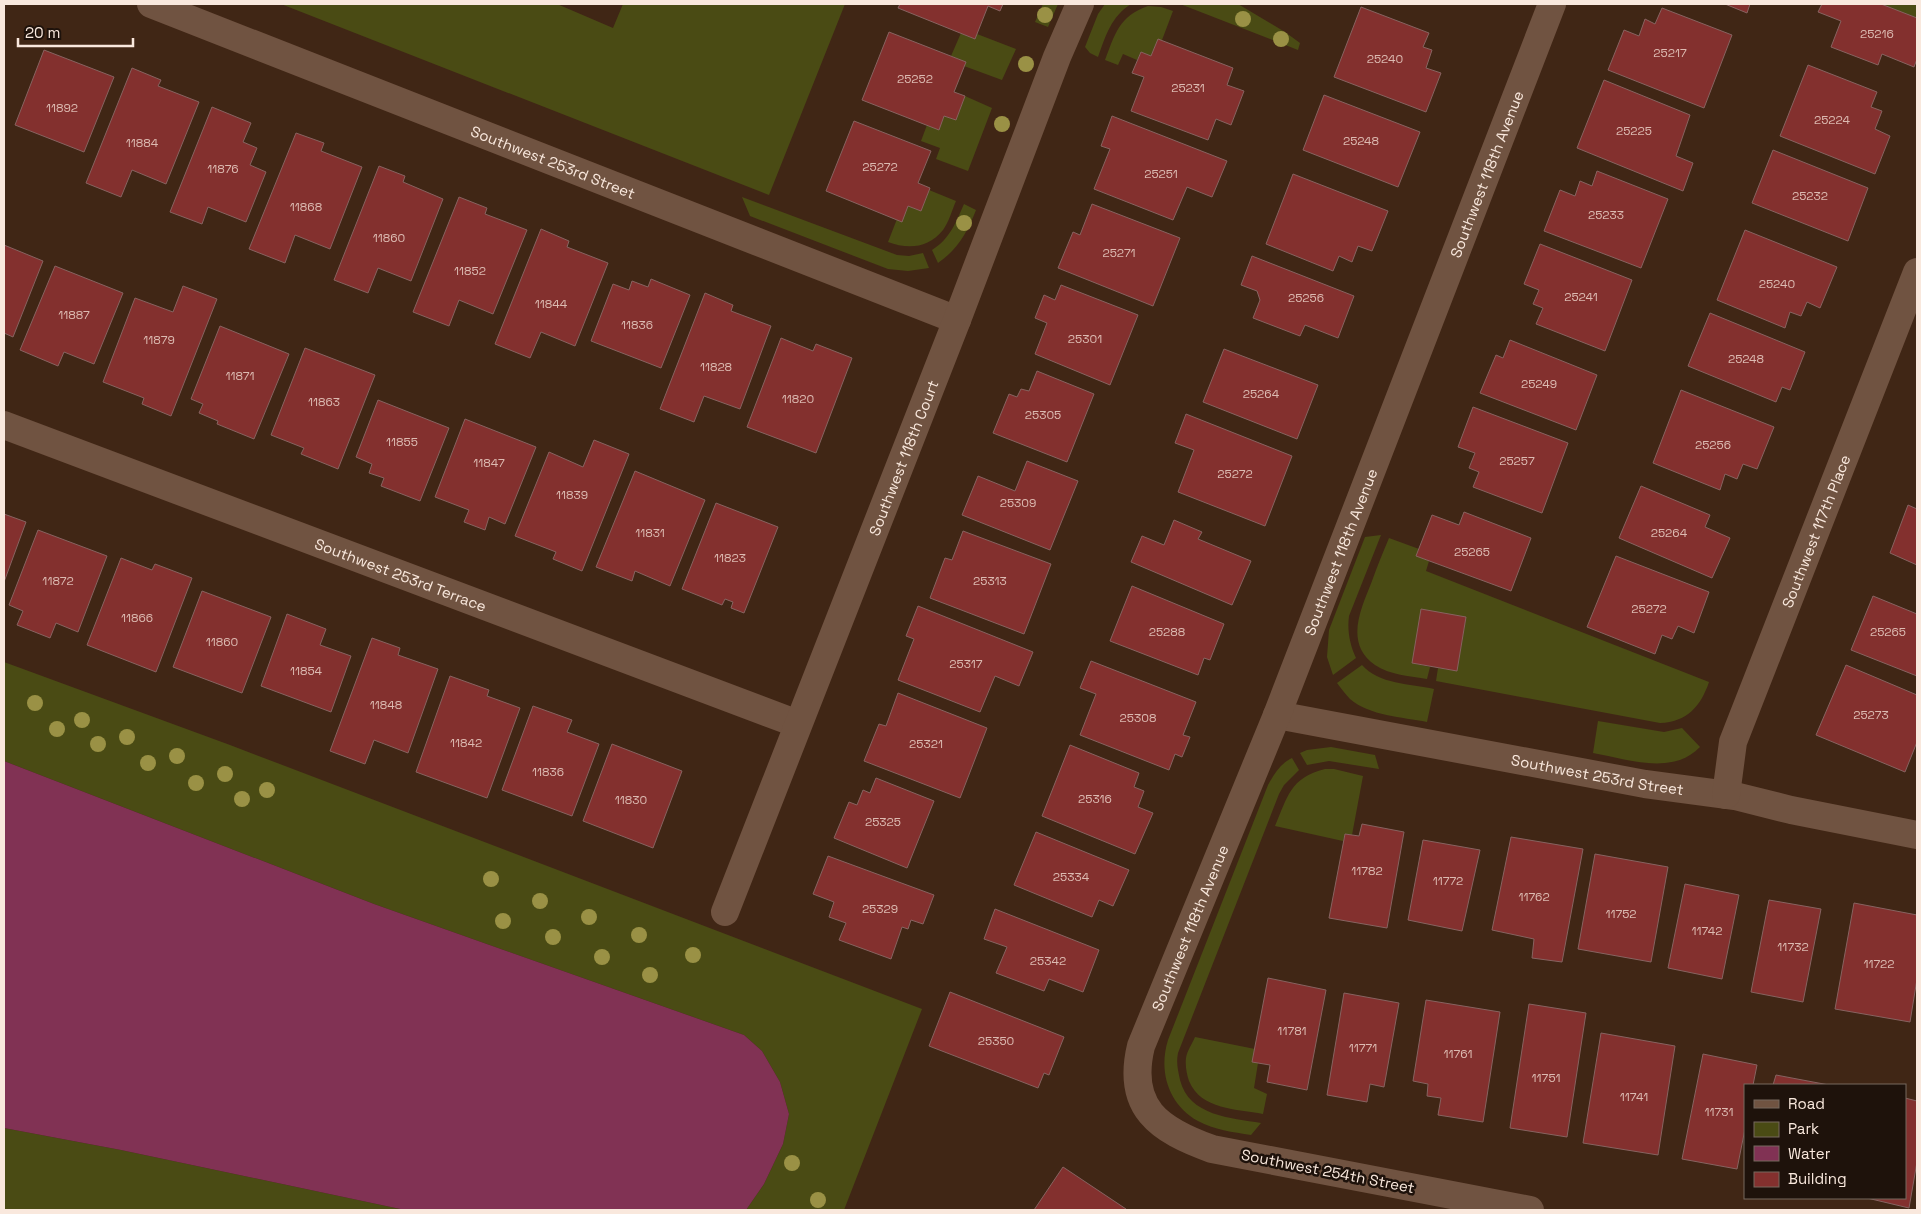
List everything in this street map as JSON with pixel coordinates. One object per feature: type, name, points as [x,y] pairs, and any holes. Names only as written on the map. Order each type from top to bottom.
[{"type":"street","name":"Southwest 253rd Street","points":[[150,4],[957,320]]},
{"type":"street","name":"Southwest 118th Court","points":[[725,912],[1080,4]]},
{"type":"street","name":"Southwest 118th Avenue","points":[[1142,1100],[1136,1070],[1142,1046],[1277,715],[1552,4]]},
{"type":"street","name":"Southwest 117th Place","points":[[1726,795],[1732,742],[1917,272]]},
{"type":"street","name":"Southwest 253rd Terrace","points":[[4,425],[798,724]]},
{"type":"street","name":"Southwest 253rd Street","points":[[1277,715],[1645,784],[1726,795],[1917,835]]},
{"type":"street","name":"Southwest 254th Street","points":[[1142,1100],[1160,1123],[1172,1133],[1212,1149],[1530,1210]]},
{"type":"green space","points":[[281,4],[557,4],[613,28],[623,4],[845,4],[769,195]]},
{"type":"green space","points":[[1043,4],[1058,4],[1048,27],[1035,22]]},
{"type":"green space","points":[[1105,4],[1131,4],[1114,21],[1098,57],[1090,53],[1085,47],[1098,14]]},
{"type":"green space","points":[[1180,4],[1238,4],[1300,43],[1298,50]]},
{"type":"green space","points":[[1881,4],[1917,4],[1917,18]]},
{"type":"green space","points":[[1148,6],[1161,7],[1173,11],[1162,40],[1158,40],[1151,56],[1141,52],[1137,60],[1123,54],[1118,65],[1105,60],[1119,27],[1130,15]]},
{"type":"green space","points":[[961,33],[974,39],[977,34],[1016,49],[1002,80],[964,66],[966,62],[951,56]]},
{"type":"green space","points":[[965,96],[992,108],[968,171],[936,159],[940,148],[921,141],[927,125],[939,130],[944,116],[956,120]]},
{"type":"green space","points":[[929,190],[956,201],[943,230],[931,241],[917,246],[902,246],[888,242],[897,219],[902,221],[908,206],[921,211]]},
{"type":"green space","points":[[742,197],[897,255],[909,256],[923,253],[929,268],[908,271],[888,269],[750,216]]},
{"type":"green space","points":[[964,204],[976,210],[973,218],[956,246],[938,263],[932,250],[948,235]]},
{"type":"green space","points":[[1381,535],[1349,616],[1348,627],[1356,658],[1333,675],[1327,657],[1329,630],[1365,537]]},
{"type":"green space","points":[[1389,538],[1419,549],[1417,556],[1429,561],[1426,571],[1709,682],[1706,691],[1692,711],[1685,716],[1678,720],[1660,723],[1436,681],[1438,668],[1457,671],[1466,618],[1421,610],[1412,663],[1430,667],[1427,679],[1387,671],[1375,665],[1360,647],[1358,625],[1363,603]]},
{"type":"green space","points":[[4,662],[230,745],[922,1009],[844,1210],[746,1210],[764,1184],[783,1144],[789,1114],[780,1082],[762,1051],[744,1035],[374,904],[4,761]]},
{"type":"green space","points":[[1362,665],[1386,680],[1434,689],[1427,722],[1377,712],[1358,705],[1350,699],[1337,683]]},
{"type":"green space","points":[[1598,721],[1664,732],[1682,728],[1700,747],[1689,756],[1663,763],[1634,761],[1593,753]]},
{"type":"green space","points":[[1331,747],[1375,755],[1379,769],[1329,761],[1307,765],[1300,753],[1307,750]]},
{"type":"green space","points":[[1292,758],[1299,770],[1284,785],[1279,794],[1177,1057],[1180,1080],[1185,1092],[1192,1101],[1202,1108],[1225,1117],[1261,1123],[1251,1135],[1210,1127],[1188,1114],[1173,1097],[1168,1086],[1164,1064],[1165,1052],[1168,1040],[1268,785],[1281,766]]},
{"type":"green space","points":[[1325,769],[1334,769],[1363,776],[1352,835],[1345,834],[1343,841],[1275,826],[1287,797],[1297,783],[1304,777]]},
{"type":"green space","points":[[1195,1037],[1255,1049],[1252,1062],[1258,1063],[1254,1088],[1267,1094],[1263,1114],[1231,1109],[1211,1103],[1195,1091],[1188,1079],[1186,1061],[1187,1053]]},
{"type":"green space","points":[[4,1128],[121,1150],[405,1210],[4,1210]]},
{"type":"water","points":[[4,761],[374,904],[744,1035],[762,1051],[780,1082],[789,1114],[783,1144],[764,1184],[746,1210],[405,1210],[121,1150],[4,1128]]},
{"type":"building","points":[[900,4],[1003,4],[1000,11],[988,6],[975,39],[898,8]]},
{"type":"building","points":[[1725,4],[1750,4],[1747,13]]},
{"type":"building","points":[[1822,4],[1881,4],[1917,18],[1917,59],[1914,67],[1882,54],[1878,65],[1831,47],[1841,21],[1818,12]]},
{"type":"building","points":[[1361,7],[1429,33],[1423,47],[1432,50],[1426,68],[1441,73],[1426,112],[1334,77]]},
{"type":"building","points":[[1662,8],[1732,35],[1704,108],[1608,70],[1624,30],[1639,36],[1645,19],[1655,24]]},
{"type":"building","points":[[889,32],[966,62],[954,92],[965,96],[956,120],[944,116],[939,130],[862,100]]},
{"type":"building","points":[[1158,39],[1233,68],[1227,85],[1244,91],[1231,125],[1216,119],[1208,140],[1131,111],[1144,77],[1132,73],[1141,52],[1151,56]]},
{"type":"building","points":[[44,50],[114,77],[84,152],[15,125]]},
{"type":"building","points":[[1808,65],[1877,92],[1871,107],[1882,111],[1875,129],[1890,136],[1875,174],[1780,136]]},
{"type":"building","points":[[132,68],[161,80],[158,86],[199,102],[166,184],[132,170],[121,197],[86,183]]},
{"type":"building","points":[[1604,80],[1690,115],[1676,156],[1693,163],[1683,191],[1577,148]]},
{"type":"building","points":[[1324,95],[1420,132],[1398,187],[1303,150]]},
{"type":"building","points":[[212,107],[251,123],[243,142],[257,148],[250,165],[266,172],[246,222],[208,207],[202,224],[170,212]]},
{"type":"building","points":[[1112,116],[1227,161],[1212,197],[1187,187],[1173,220],[1094,189],[1110,149],[1101,146]]},
{"type":"building","points":[[854,121],[931,151],[918,183],[930,188],[921,211],[908,206],[902,222],[826,191]]},
{"type":"building","points":[[296,133],[324,143],[321,151],[362,167],[330,249],[295,235],[285,263],[249,249]]},
{"type":"building","points":[[1773,150],[1868,188],[1848,241],[1752,203]]},
{"type":"building","points":[[379,166],[405,176],[403,182],[443,199],[411,281],[378,268],[368,293],[334,280]]},
{"type":"building","points":[[1597,171],[1668,199],[1641,268],[1544,231],[1560,190],[1575,196],[1580,181],[1592,186]]},
{"type":"building","points":[[1293,174],[1388,211],[1372,251],[1358,246],[1352,262],[1339,256],[1333,271],[1266,244]]},
{"type":"building","points":[[459,197],[487,208],[485,214],[527,230],[493,314],[459,300],[449,326],[413,312]]},
{"type":"building","points":[[1092,204],[1180,238],[1153,306],[1058,268],[1073,232],[1080,235]]},
{"type":"building","points":[[541,229],[569,241],[567,247],[608,263],[575,346],[541,332],[530,358],[495,344]]},
{"type":"building","points":[[1745,230],[1837,267],[1820,308],[1807,302],[1801,316],[1790,312],[1785,328],[1717,300]]},
{"type":"building","points":[[1540,244],[1632,280],[1605,351],[1536,324],[1543,308],[1533,304],[1539,290],[1524,284]]},
{"type":"building","points":[[4,245],[43,261],[13,337],[4,333]]},
{"type":"building","points":[[1252,256],[1354,296],[1338,338],[1305,325],[1300,336],[1253,318],[1260,300],[1257,291],[1241,285]]},
{"type":"building","points":[[55,266],[123,293],[94,364],[64,352],[58,366],[20,350]]},
{"type":"building","points":[[651,279],[690,295],[661,368],[591,341],[613,284],[629,290],[632,281],[648,287]]},
{"type":"building","points":[[1061,285],[1138,315],[1110,385],[1035,354],[1047,323],[1035,318],[1044,295],[1055,300]]},
{"type":"building","points":[[183,286],[217,299],[171,416],[142,404],[144,398],[103,382],[135,298],[173,312]]},
{"type":"building","points":[[705,293],[733,305],[731,311],[771,326],[740,409],[704,396],[694,422],[660,409]]},
{"type":"building","points":[[1710,313],[1805,352],[1790,390],[1782,387],[1776,402],[1688,366]]},
{"type":"building","points":[[220,326],[289,354],[254,439],[217,424],[218,421],[199,413],[203,404],[191,399]]},
{"type":"building","points":[[781,338],[813,351],[816,344],[852,358],[816,453],[747,427]]},
{"type":"building","points":[[1510,340],[1597,375],[1576,430],[1480,393],[1496,355],[1503,358]]},
{"type":"building","points":[[305,348],[375,375],[338,469],[301,454],[304,448],[271,435]]},
{"type":"building","points":[[1224,349],[1318,385],[1297,439],[1203,402]]},
{"type":"building","points":[[1037,371],[1094,394],[1067,462],[993,433],[1009,394],[1017,397],[1021,389],[1029,391]]},
{"type":"building","points":[[1681,390],[1774,427],[1757,469],[1743,464],[1737,479],[1725,474],[1720,490],[1653,463]]},
{"type":"building","points":[[378,400],[449,428],[420,501],[381,486],[384,478],[369,473],[372,464],[356,457]]},
{"type":"building","points":[[1473,407],[1568,443],[1542,513],[1473,487],[1479,472],[1469,468],[1475,453],[1458,447]]},
{"type":"building","points":[[1186,414],[1292,456],[1265,526],[1178,492],[1194,450],[1175,443]]},
{"type":"building","points":[[465,419],[536,447],[505,524],[489,517],[485,530],[464,522],[469,510],[435,497]]},
{"type":"building","points":[[594,440],[629,454],[582,571],[553,559],[556,552],[515,536],[549,452],[583,467]]},
{"type":"building","points":[[1027,461],[1078,481],[1050,550],[962,515],[978,476],[1015,491]]},
{"type":"building","points":[[635,471],[705,500],[670,586],[635,571],[632,581],[596,567]]},
{"type":"building","points":[[1641,486],[1710,515],[1705,527],[1730,538],[1712,578],[1619,538]]},
{"type":"building","points":[[716,503],[778,527],[744,613],[731,608],[733,602],[725,599],[722,605],[682,589]]},
{"type":"building","points":[[1908,505],[1917,509],[1917,565],[1890,553]]},
{"type":"building","points":[[1464,512],[1531,538],[1511,591],[1416,556],[1432,515],[1459,525]]},
{"type":"building","points":[[4,514],[26,522],[4,582]]},
{"type":"building","points":[[1174,520],[1202,532],[1198,539],[1251,561],[1232,605],[1131,562],[1142,536],[1164,545]]},
{"type":"building","points":[[38,530],[107,556],[78,632],[56,623],[50,638],[17,625],[23,611],[9,605]]},
{"type":"building","points":[[963,531],[1051,564],[1024,634],[930,598],[945,558],[952,560]]},
{"type":"building","points":[[1616,556],[1709,592],[1694,633],[1678,626],[1672,639],[1662,635],[1655,654],[1587,627]]},
{"type":"building","points":[[121,558],[152,570],[155,564],[192,578],[156,672],[87,645]]},
{"type":"building","points":[[1132,586],[1224,624],[1210,660],[1204,658],[1198,675],[1110,641]]},
{"type":"building","points":[[202,591],[271,617],[242,693],[173,667]]},
{"type":"building","points":[[1873,596],[1917,614],[1917,676],[1851,650]]},
{"type":"building","points":[[918,606],[1033,652],[1019,686],[995,676],[980,712],[898,680],[914,639],[906,636]]},
{"type":"building","points":[[1421,609],[1466,617],[1457,671],[1412,663]]},
{"type":"building","points":[[287,614],[326,629],[320,645],[351,656],[331,712],[261,686]]},
{"type":"building","points":[[372,638],[400,648],[398,655],[438,669],[408,753],[374,740],[365,764],[330,751]]},
{"type":"building","points":[[1091,661],[1196,702],[1183,735],[1190,737],[1182,757],[1175,754],[1169,770],[1080,735],[1096,694],[1080,688]]},
{"type":"building","points":[[1846,665],[1917,695],[1917,742],[1905,772],[1816,735]]},
{"type":"building","points":[[450,676],[489,690],[487,696],[520,708],[487,798],[416,772]]},
{"type":"building","points":[[898,693],[987,728],[960,798],[864,761],[879,724],[886,726]]},
{"type":"building","points":[[533,706],[572,720],[567,732],[599,744],[572,816],[502,790]]},
{"type":"building","points":[[612,744],[682,771],[653,848],[583,821]]},
{"type":"building","points":[[1070,745],[1139,773],[1134,787],[1144,791],[1138,807],[1153,813],[1135,854],[1042,816]]},
{"type":"building","points":[[876,778],[934,801],[907,868],[834,838],[849,802],[857,805],[863,790],[870,793]]},
{"type":"building","points":[[1362,824],[1404,832],[1387,928],[1329,918],[1345,834],[1359,836]]},
{"type":"building","points":[[1036,832],[1129,870],[1113,906],[1099,900],[1092,917],[1014,885]]},
{"type":"building","points":[[1511,837],[1583,849],[1562,962],[1532,958],[1534,939],[1492,930]]},
{"type":"building","points":[[1423,840],[1480,850],[1462,931],[1408,920]]},
{"type":"building","points":[[1595,854],[1668,867],[1651,962],[1578,949]]},
{"type":"building","points":[[828,856],[934,895],[923,924],[911,920],[908,929],[902,927],[891,959],[839,940],[846,923],[829,917],[834,902],[813,894]]},
{"type":"building","points":[[1685,884],[1739,895],[1722,979],[1668,968]]},
{"type":"building","points":[[1769,900],[1821,909],[1803,1002],[1751,992]]},
{"type":"building","points":[[1854,903],[1917,915],[1917,979],[1910,1022],[1835,1009]]},
{"type":"building","points":[[995,909],[1099,950],[1083,992],[1049,979],[1044,991],[996,973],[1007,947],[984,939]]},
{"type":"building","points":[[1268,978],[1326,990],[1307,1090],[1267,1082],[1270,1065],[1252,1062]]},
{"type":"building","points":[[950,992],[1064,1037],[1049,1075],[1044,1073],[1038,1088],[929,1046]]},
{"type":"building","points":[[1344,993],[1399,1003],[1384,1087],[1370,1084],[1367,1102],[1327,1095]]},
{"type":"building","points":[[1426,1000],[1500,1012],[1483,1122],[1438,1115],[1441,1098],[1427,1096],[1428,1084],[1413,1081]]},
{"type":"building","points":[[1529,1004],[1586,1013],[1567,1137],[1510,1128]]},
{"type":"building","points":[[1601,1033],[1675,1046],[1658,1155],[1583,1143]]},
{"type":"building","points":[[1703,1054],[1757,1065],[1753,1084],[1744,1084],[1744,1134],[1737,1169],[1682,1159]]},
{"type":"building","points":[[1776,1075],[1824,1084],[1773,1084]]},
{"type":"building","points":[[1906,1098],[1917,1101],[1917,1162],[1909,1208],[1871,1199],[1906,1199]]},
{"type":"building","points":[[1063,1167],[1126,1209],[1034,1210]]}]
